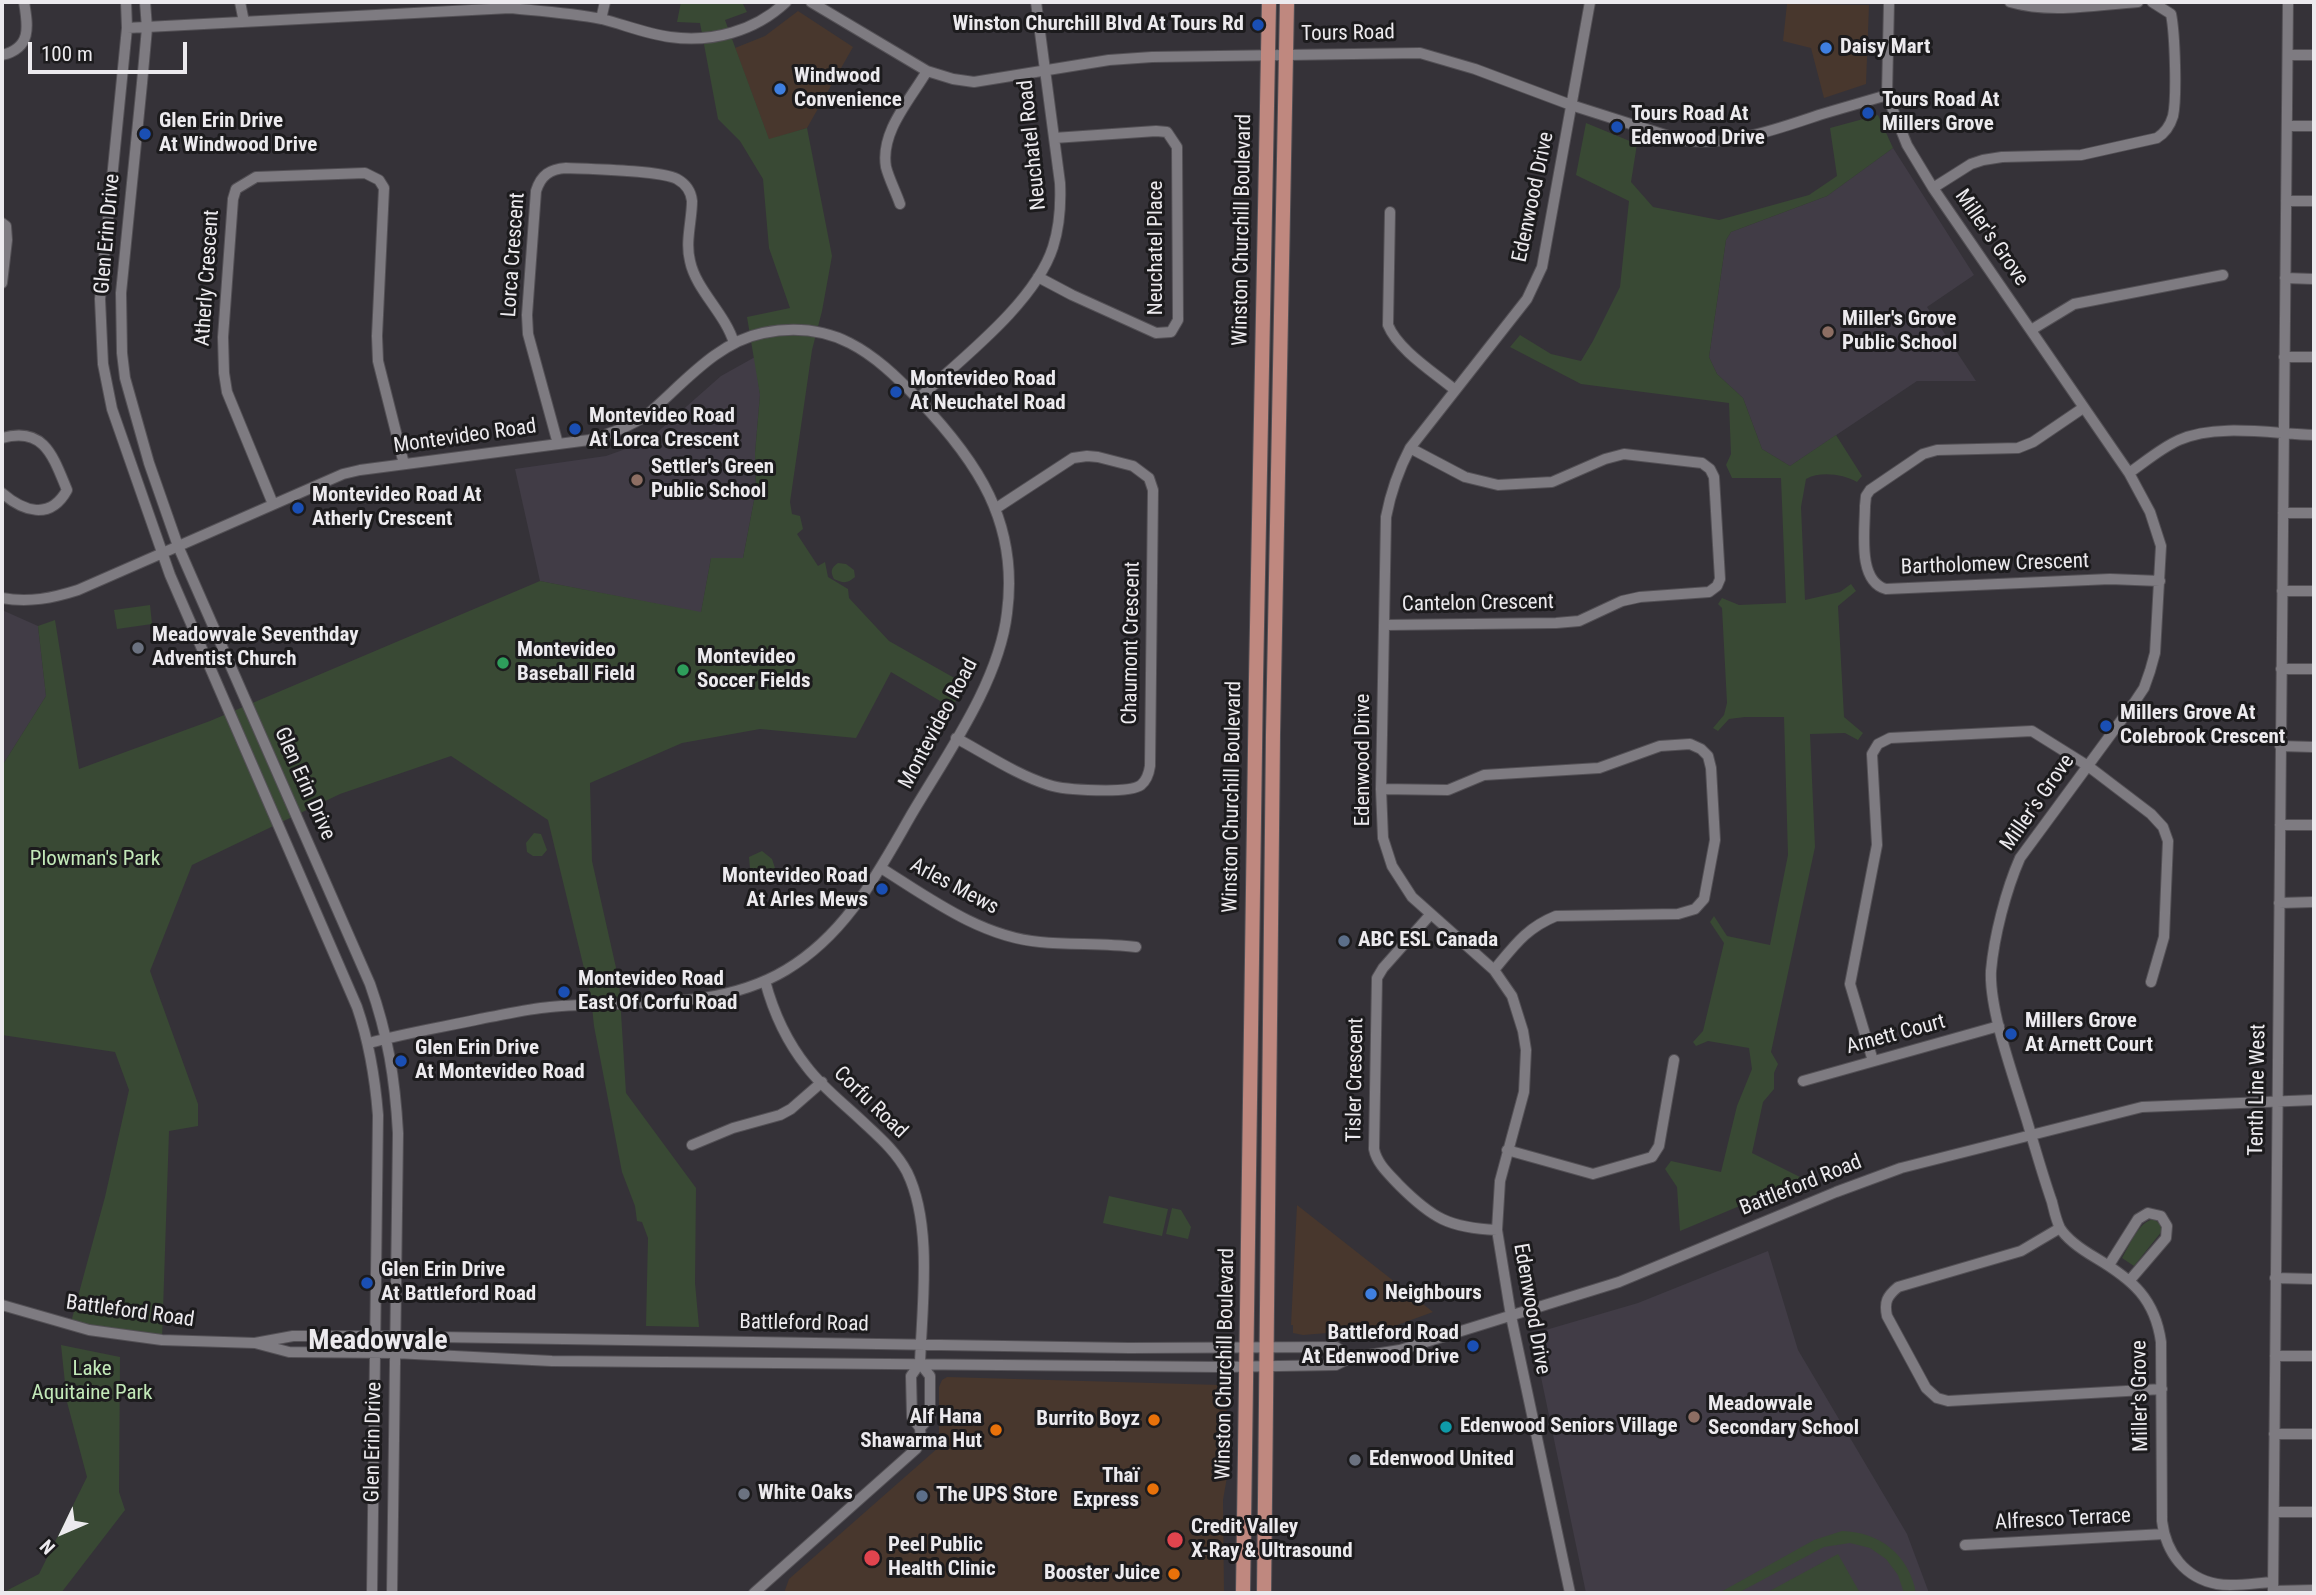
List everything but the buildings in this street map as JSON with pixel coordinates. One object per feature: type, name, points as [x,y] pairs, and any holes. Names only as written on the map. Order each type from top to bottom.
[{"type":"main road","name":"Winston Churchill Boulevard","points":[[1244,1593],[1256,652],[1269,2]]},
{"type":"main road","name":"Winston Churchill Boulevard","points":[[1264,1593],[1275,640],[1287,2]]},
{"type":"street","points":[[2,55],[16,49],[25,40],[28,26],[24,2]]},
{"type":"street","name":"Glen Erin Drive","points":[[126,2],[127,28],[100,299],[103,364],[112,410],[161,553],[343,970],[369,1043],[378,1115],[372,1593]]},
{"type":"street","name":"Glen Erin Drive","points":[[145,2],[146,29],[121,293],[125,378],[139,432],[178,546],[370,984],[387,1038],[395,1083],[398,1133],[391,1593]]},
{"type":"street","points":[[240,2],[244,22]]},
{"type":"street","points":[[601,19],[605,2]]},
{"type":"street","points":[[127,28],[510,8],[601,19],[668,37],[694,39],[750,26],[786,2]]},
{"type":"street","name":"Tours Road","points":[[811,2],[927,71],[974,82],[1109,60],[1268,54],[1420,53],[1475,69],[1572,105],[1681,140],[1699,143],[1769,132],[1887,95]]},
{"type":"street","name":"Neuchatel Road","points":[[918,399],[1016,307],[1038,277],[1052,250],[1061,208],[1060,183],[1036,2]]},
{"type":"street","name":"Edenwood Drive","points":[[1570,1593],[1511,1315],[1497,1230],[1498,1199],[1507,1150],[1524,1092],[1526,1050],[1515,1004],[1494,970],[1412,897],[1392,866],[1383,838],[1381,789],[1386,517],[1397,472],[1410,448],[1527,299],[1542,267],[1590,2]]},
{"type":"street","name":"Miller's Grove","points":[[1889,2],[1887,95],[1907,145],[1933,188],[2129,473],[2150,512],[2161,546],[2155,653],[2144,688],[2020,858],[2012,876],[1991,972],[1999,1026],[2037,1160],[2060,1228],[2081,1249],[2130,1280],[2147,1298],[2158,1322],[2162,1389],[2164,1534],[2169,1548],[2180,1564],[2194,1577],[2218,1584],[2273,1589]]},
{"type":"street","points":[[2010,2],[2046,9],[2138,2]]},
{"type":"street","points":[[1933,188],[1983,160],[2081,155],[2157,138],[2165,133],[2174,114],[2174,29],[2171,14],[2152,2]]},
{"type":"street","name":"Tenth Line West","points":[[2273,1589],[2288,2]]},
{"type":"street","points":[[2288,55],[2314,55]]},
{"type":"street","points":[[900,204],[887,170],[886,146],[889,133],[927,71]]},
{"type":"street","points":[[2287,126],[2314,126]]},
{"type":"street","name":"Neuchatel Place","points":[[1038,277],[1156,334],[1171,332],[1178,320],[1177,147],[1174,139],[1167,132],[1156,131],[1054,138]]},
{"type":"street","name":"Lorca Crescent","points":[[558,444],[531,351],[527,315],[536,191],[546,173],[566,168],[668,176],[683,184],[691,194],[692,201],[690,261],[698,279],[730,328],[734,343]]},
{"type":"street","name":"Atherly Crescent","points":[[273,504],[226,392],[222,357],[233,199],[236,189],[256,177],[365,173],[379,180],[384,188],[378,361],[404,464]]},
{"type":"street","points":[[2286,201],[2314,201]]},
{"type":"street","points":[[1390,212],[1388,325],[1391,334],[1455,390]]},
{"type":"street","points":[[2,223],[6,226],[7,240],[2,283]]},
{"type":"street","points":[[2031,330],[2074,304],[2223,275]]},
{"type":"street","points":[[2285,278],[2314,279]]},
{"type":"street","name":"Montevideo Road","points":[[2,598],[18,601],[53,598],[78,590],[343,474],[589,440],[636,422],[715,356],[734,343],[761,333],[811,330],[854,343],[875,357],[918,399],[967,454],[984,481],[1004,540],[1008,569],[1008,611],[1002,642],[991,673],[881,868],[865,895],[831,936],[788,969],[765,981],[727,993],[693,1000],[548,1007],[369,1043]]},
{"type":"street","points":[[2284,357],[2314,357]]},
{"type":"street","name":"Bartholomew Crescent","points":[[2083,408],[2033,442],[2018,448],[1930,452],[1880,482],[1866,496],[1866,568],[1869,578],[1877,586],[1886,589],[2110,579],[2160,581]]},
{"type":"street","points":[[2129,473],[2171,444],[2191,435],[2260,430],[2314,435]]},
{"type":"street","points":[[2,438],[16,434],[40,440],[59,471],[66,490],[52,506],[39,510],[27,510],[2,492]]},
{"type":"street","name":"Cantelon Crescent","points":[[1385,625],[1533,625],[1579,621],[1622,601],[1640,597],[1709,592],[1717,586],[1720,579],[1714,477],[1710,469],[1702,463],[1624,454],[1552,482],[1498,485],[1484,484],[1465,477],[1410,448]]},
{"type":"street","name":"Chaumont Crescent","points":[[956,738],[1051,786],[1127,790],[1140,786],[1147,777],[1150,766],[1153,490],[1149,478],[1133,466],[1098,457],[1073,458],[995,509]]},
{"type":"street","points":[[2283,513],[2314,513]]},
{"type":"street","points":[[2282,591],[2314,591]]},
{"type":"street","points":[[2281,669],[2314,669]]},
{"type":"street","points":[[1873,1061],[1850,984],[1876,860],[1872,754],[1878,744],[1890,738],[2032,731],[2088,766],[2151,814],[2163,827],[2168,841],[2164,937],[2151,982]]},
{"type":"street","points":[[1381,789],[1448,790],[1484,775],[1599,768],[1660,746],[1690,744],[1708,755],[1715,840],[1704,898],[1695,909],[1678,915],[1556,916],[1525,933],[1494,970]]},
{"type":"street","points":[[2280,746],[2314,747]]},
{"type":"street","points":[[2280,825],[2314,825]]},
{"type":"street","name":"Arles Mews","points":[[881,868],[958,915],[989,929],[1039,942],[1136,947]]},
{"type":"street","points":[[2279,903],[2314,902]]},
{"type":"street","name":"Tisler Crescent","points":[[1430,915],[1377,978],[1374,1149],[1376,1158],[1384,1168],[1424,1210],[1455,1225],[1497,1230]]},
{"type":"street","name":"Corfu Road","points":[[765,981],[772,1005],[808,1069],[893,1152],[910,1180],[918,1202],[924,1234],[920,1363]]},
{"type":"street","name":"Arnett Court","points":[[1803,1081],[1999,1026]]},
{"type":"street","points":[[1507,1150],[1593,1174],[1652,1157],[1659,1146],[1674,1060]]},
{"type":"street","points":[[692,1145],[733,1128],[780,1115],[822,1082]]},
{"type":"street","name":"Battleford Road","points":[[255,1343],[289,1352],[395,1353],[552,1361],[1246,1367],[1336,1365],[1350,1358],[1400,1350],[1619,1282],[1900,1168],[2141,1107],[2314,1100]]},
{"type":"street","points":[[2109,1265],[2138,1219],[2148,1213],[2161,1216],[2167,1226],[2166,1238],[2130,1280]]},
{"type":"street","points":[[2060,1228],[2021,1251],[1899,1287],[1888,1295],[1885,1306],[1887,1316],[1926,1388],[1937,1398],[1948,1401],[2162,1389]]},
{"type":"street","points":[[2276,1278],[2314,1279]]},
{"type":"street","name":"Battleford Road","points":[[2,1305],[78,1327],[191,1342],[255,1343],[293,1336],[396,1336],[921,1345],[1336,1347],[1350,1358]]},
{"type":"street","points":[[2275,1356],[2314,1356]]},
{"type":"street","points":[[754,1593],[916,1449],[921,1441],[920,1428],[912,1417],[911,1376],[920,1363],[930,1376],[930,1417],[920,1428]]},
{"type":"street","points":[[2274,1434],[2314,1434]]},
{"type":"street","points":[[2274,1512],[2314,1513]]},
{"type":"street","name":"Alfresco Terrace","points":[[1965,1545],[2164,1534]]},
{"type":"street","points":[[2273,1589],[2314,1590]]},
{"type":"shaded area","points":[[1787,4],[1869,5],[1866,84],[1824,98],[1811,48],[1783,41]]},
{"type":"shaded area","points":[[798,11],[853,47],[807,128],[769,140],[735,48],[765,36]]},
{"type":"shaded area","name":"Miller's Grove Public School","points":[[1893,148],[1974,275],[1927,307],[1976,381],[1917,381],[1790,466],[1762,449],[1743,398],[1717,374],[1709,357],[1726,240],[1731,232],[1827,196]]},
{"type":"shaded area","name":"Settler's Green Public School","points":[[755,357],[760,395],[755,453],[756,490],[743,558],[711,558],[701,613],[540,581],[515,469],[606,456],[634,446],[653,436],[721,376]]},
{"type":"shaded area","points":[[2,610],[38,626],[46,696],[2,766]]},
{"type":"shaded area","points":[[1297,1205],[1433,1312],[1389,1328],[1303,1335],[1293,1333],[1291,1325]]},
{"type":"shaded area","name":"Meadowvale Secondary School","points":[[1768,1251],[1798,1350],[1907,1534],[1929,1593],[1586,1593],[1532,1334],[1638,1303]]},
{"type":"shaded area","points":[[947,1377],[1221,1385],[1226,1394],[1227,1440],[1227,1477],[1223,1500],[1224,1593],[784,1593],[789,1579],[939,1447],[939,1387]]},
{"type":"green space","name":"Plowman's Park","points":[[681,2],[742,2],[747,12],[725,20],[769,139],[807,128],[832,256],[812,350],[790,502],[792,514],[800,516],[803,529],[797,534],[818,566],[825,562],[828,577],[848,589],[849,598],[889,641],[965,684],[952,708],[891,672],[856,738],[760,729],[682,743],[590,783],[592,861],[619,981],[626,1093],[696,1188],[695,1283],[699,1327],[646,1326],[648,1238],[642,1222],[637,1221],[635,1206],[622,1172],[594,1026],[591,997],[548,820],[451,756],[340,794],[192,865],[150,971],[198,1104],[198,1126],[169,1131],[162,1340],[70,1326],[105,1197],[129,1090],[115,1052],[2,1035],[2,766],[46,696],[38,626],[55,620],[79,769],[210,721],[540,581],[701,612],[711,558],[743,558],[756,490],[755,453],[760,395],[747,317],[790,308],[769,248],[763,179],[740,141],[718,119],[700,23],[677,22]]},
{"type":"green space","points":[[1878,115],[1893,148],[1827,196],[1731,232],[1726,240],[1709,357],[1717,374],[1743,398],[1762,449],[1790,466],[1836,435],[1862,476],[1857,482],[1831,475],[1806,479],[1801,507],[1805,600],[1840,592],[1851,584],[1856,591],[1838,606],[1844,717],[1863,733],[1858,740],[1845,733],[1810,734],[1815,847],[1771,1052],[1778,1064],[1774,1073],[1774,1089],[1763,1102],[1752,1153],[1804,1179],[1680,1231],[1677,1187],[1665,1169],[1671,1161],[1721,1172],[1737,1106],[1752,1069],[1749,1048],[1708,1041],[1696,1046],[1693,1042],[1703,1031],[1724,943],[1710,922],[1714,916],[1727,936],[1770,945],[1788,855],[1784,717],[1729,719],[1718,731],[1713,728],[1724,715],[1727,703],[1722,608],[1718,604],[1722,598],[1739,605],[1786,603],[1781,478],[1732,478],[1726,465],[1731,454],[1729,403],[1581,384],[1510,347],[1520,335],[1551,354],[1581,361],[1620,287],[1629,201],[1576,175],[1586,123],[1637,144],[1631,182],[1653,207],[1719,220],[1809,195],[1837,176],[1830,128]]},
{"type":"green space","points":[[838,563],[846,564],[854,570],[855,577],[845,582],[834,579],[832,570]]},
{"type":"green space","points":[[150,605],[152,624],[117,629],[114,610]]},
{"type":"green space","points":[[534,833],[541,834],[547,850],[542,856],[533,856],[527,852],[526,843]]},
{"type":"green space","points":[[762,851],[772,859],[776,871],[756,875],[750,869],[749,857]]},
{"type":"green space","points":[[1109,1196],[1168,1209],[1162,1236],[1103,1223]]},
{"type":"green space","points":[[1172,1208],[1181,1210],[1191,1227],[1188,1239],[1166,1234]]},
{"type":"green space","points":[[2154,1219],[2160,1224],[2162,1231],[2134,1266],[2122,1258],[2139,1229]]},
{"type":"green space","name":"Lake Aquitaine Park","points":[[61,1345],[120,1357],[119,1492],[125,1510],[61,1593],[2,1593],[39,1574],[87,1477],[67,1402]]},
{"type":"green space","points":[[1842,1531],[1869,1536],[1891,1548],[1907,1567],[1916,1593],[1904,1593],[1898,1575],[1886,1559],[1870,1548],[1850,1543],[1824,1547],[1738,1593],[1719,1593],[1814,1540]]},
{"type":"green space","points":[[1838,1554],[1860,1593],[1766,1593]]},
{"type":"place","name":"Winston Churchill Blvd At Tours Rd","points":[[1258,25]]},
{"type":"place","name":"Daisy Mart","points":[[1826,48]]},
{"type":"place","name":"Windwood Convenience","points":[[780,89]]},
{"type":"place","name":"Tours Road At Millers Grove","points":[[1868,113]]},
{"type":"place","name":"Tours Road At Edenwood Drive","points":[[1617,127]]},
{"type":"place","name":"Glen Erin Drive At Windwood Drive","points":[[145,134]]},
{"type":"place","name":"Miller's Grove Public School","points":[[1828,332]]},
{"type":"place","name":"Montevideo Road At Neuchatel Road","points":[[896,392]]},
{"type":"place","name":"Montevideo Road At Lorca Crescent","points":[[575,429]]},
{"type":"place","name":"Settler's Green Public School","points":[[637,480]]},
{"type":"place","name":"Montevideo Road At Atherly Crescent","points":[[298,508]]},
{"type":"place","name":"Meadowvale Seventhday Adventist Church","points":[[138,648]]},
{"type":"place","name":"Montevideo Baseball Field","points":[[503,663]]},
{"type":"place","name":"Montevideo Soccer Fields","points":[[683,670]]},
{"type":"place","name":"Millers Grove At Colebrook Crescent","points":[[2106,726]]},
{"type":"place","name":"Montevideo Road At Arles Mews","points":[[882,889]]},
{"type":"place","name":"ABC ESL Canada","points":[[1344,941]]},
{"type":"place","name":"Montevideo Road East Of Corfu Road","points":[[564,992]]},
{"type":"place","name":"Millers Grove At Arnett Court","points":[[2011,1034]]},
{"type":"place","name":"Glen Erin Drive At Montevideo Road","points":[[401,1061]]},
{"type":"place","name":"Glen Erin Drive At Battleford Road","points":[[367,1283]]},
{"type":"place","name":"Neighbours","points":[[1371,1294]]},
{"type":"place","name":"Battleford Road At Edenwood Drive","points":[[1473,1346]]},
{"type":"place","name":"Meadowvale Secondary School","points":[[1694,1417]]},
{"type":"place","name":"Burrito Boyz","points":[[1154,1420]]},
{"type":"place","name":"Edenwood Seniors Village","points":[[1446,1427]]},
{"type":"place","name":"Alf Hana Shawarma Hut","points":[[996,1430]]},
{"type":"place","name":"Edenwood United","points":[[1355,1460]]},
{"type":"place","name":"Thaï Express","points":[[1153,1489]]},
{"type":"place","name":"White Oaks","points":[[744,1494]]},
{"type":"place","name":"The UPS Store","points":[[922,1496]]},
{"type":"place","name":"Credit Valley X-Ray & Ultrasound","points":[[1175,1540]]},
{"type":"place","name":"Peel Public Health Clinic","points":[[872,1558]]},
{"type":"place","name":"Booster Juice","points":[[1174,1574]]},
{"type":"district","name":"Meadowvale","points":[[378,1342]]}]
